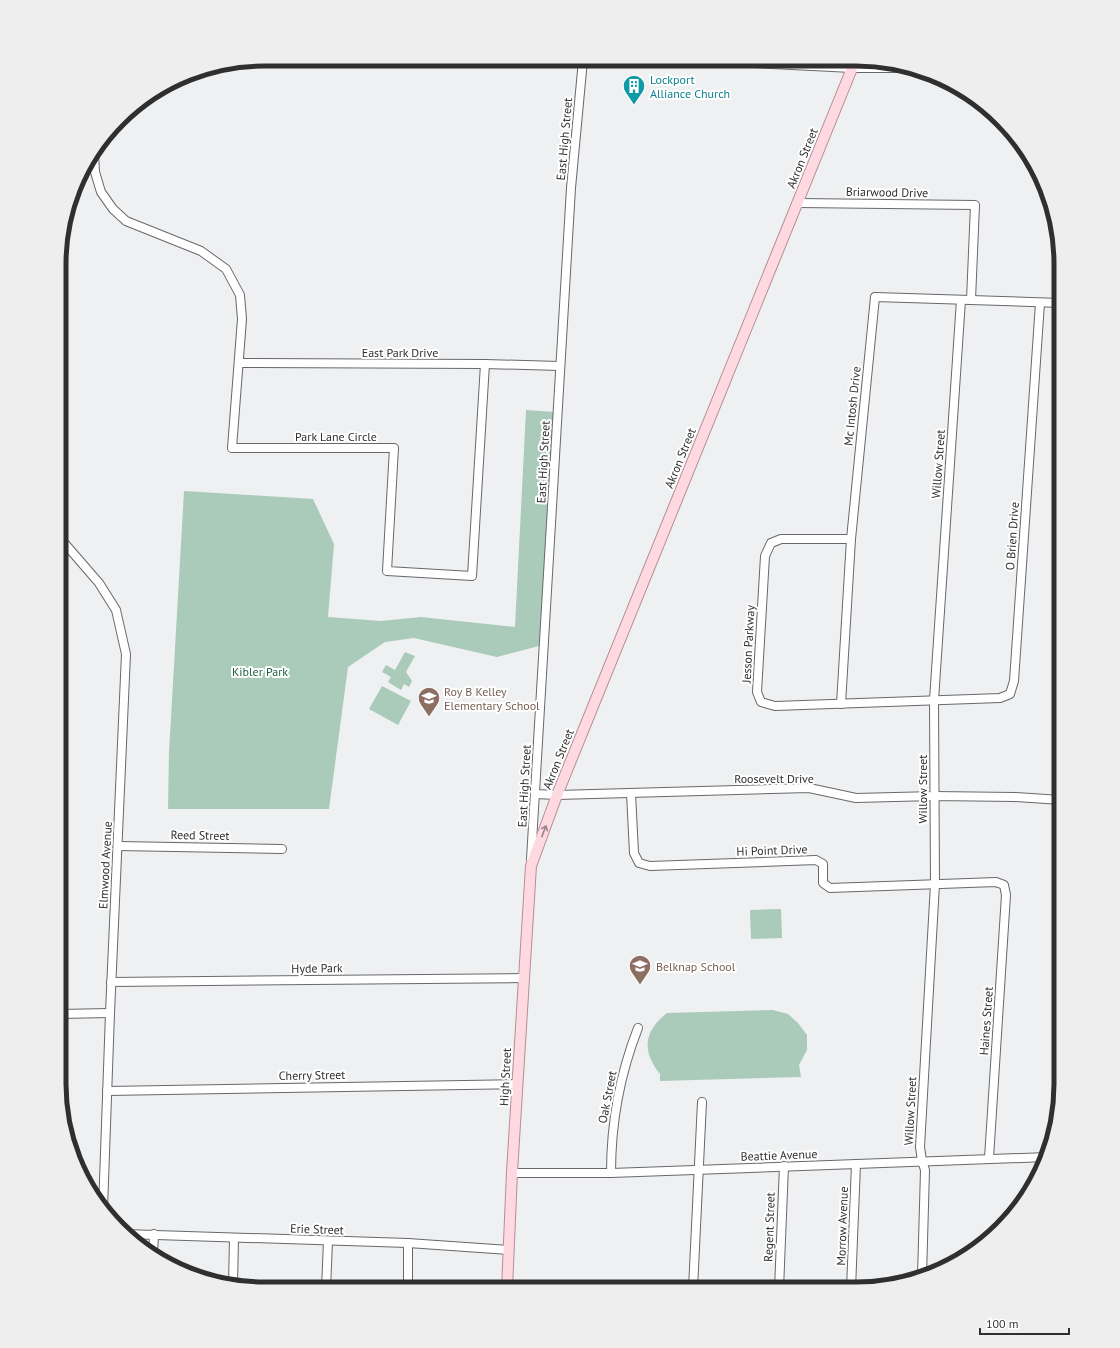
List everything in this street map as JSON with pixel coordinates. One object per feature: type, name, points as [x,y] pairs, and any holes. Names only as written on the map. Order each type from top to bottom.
[{"type":"main road","name":"Akron Street","points":[[531,866],[557,795],[853,66]]},
{"type":"main road","name":"High Street","points":[[507,1282],[523,978],[531,866]]},
{"type":"street","name":"East High Street","points":[[531,866],[571,188],[582,66]]},
{"type":"street","name":"Park Lane Circle","points":[[94,161],[95,172],[101,192],[113,209],[126,221],[201,251],[226,269],[240,295],[242,319],[232,448],[394,448],[387,571],[472,576],[485,364]]},
{"type":"street","name":"Briarwood Drive","points":[[798,203],[975,204],[971,300]]},
{"type":"street","name":"Mc Intosh Drive","points":[[841,704],[851,538],[875,297],[1054,303]]},
{"type":"street","name":"Willow Street","points":[[922,1271],[925,1170],[920,1147],[935,884],[934,700],[961,300]]},
{"type":"street","name":"O Brien Drive","points":[[934,700],[1000,698],[1010,694],[1014,681],[1040,303]]},
{"type":"street","name":"East Park Drive","points":[[239,363],[485,364],[560,366]]},
{"type":"street","name":"Jesson Parkway","points":[[851,538],[781,539],[771,543],[765,556],[757,692],[761,702],[775,706],[934,700]]},
{"type":"street","name":"Elmwood Avenue","points":[[66,547],[100,583],[116,610],[126,654],[103,1200]]},
{"type":"street","name":"Roosevelt Drive","points":[[535,794],[557,795],[809,788],[856,798],[934,796],[1016,797],[1054,800]]},
{"type":"street","name":"Hi Point Drive","points":[[631,793],[634,853],[639,863],[650,866],[816,860],[823,864],[823,883],[830,888],[996,882],[1004,885]]},
{"type":"street","name":"Reed Street","points":[[118,846],[282,849]]},
{"type":"street","name":"Haines Street","points":[[989,1158],[1006,895],[1004,885]]},
{"type":"street","name":"Hyde Park","points":[[112,982],[523,978]]},
{"type":"street","points":[[66,1014],[110,1013]]},
{"type":"street","name":"Oak Street","points":[[611,1173],[612,1135],[618,1100],[627,1057],[638,1028]]},
{"type":"street","name":"Cherry Street","points":[[107,1091],[518,1084]]},
{"type":"street","points":[[693,1282],[702,1102]]},
{"type":"street","name":"Beattie Avenue","points":[[512,1173],[611,1173],[1040,1157]]},
{"type":"street","name":"Morrow Avenue","points":[[851,1282],[856,1164]]},
{"type":"street","name":"Regent Street","points":[[779,1282],[784,1166]]},
{"type":"street","name":"Erie Street","points":[[134,1234],[408,1243],[508,1250]]},
{"type":"street","points":[[153,1248],[154,1234]]},
{"type":"street","points":[[233,1279],[234,1238]]},
{"type":"street","points":[[326,1282],[328,1241]]},
{"type":"street","points":[[408,1243],[408,1282]]},
{"type":"green space","name":"Kibler Park","points":[[526,410],[554,412],[539,646],[497,657],[414,638],[385,642],[348,667],[329,809],[168,809],[169,753],[184,491],[313,499],[334,544],[328,617],[381,621],[421,617],[515,627]]},
{"type":"green space","points":[[405,652],[415,656],[406,672],[412,681],[409,687],[404,684],[401,690],[388,682],[391,677],[382,672],[386,665],[395,670]]},
{"type":"green space","points":[[382,686],[411,701],[398,725],[369,709]]},
{"type":"green space","points":[[781,909],[782,938],[751,939],[750,910]]},
{"type":"green space","points":[[773,1010],[788,1014],[798,1023],[807,1035],[807,1050],[799,1065],[801,1077],[660,1081],[660,1074],[650,1057],[648,1042],[649,1035],[653,1027],[667,1013]]},
{"type":"place","name":"Lockport Alliance Church","points":[[634,106]]},
{"type":"place","name":"Roy B Kelley Elementary School","points":[[429,718]]},
{"type":"place","name":"Belknap School","points":[[640,986]]}]
